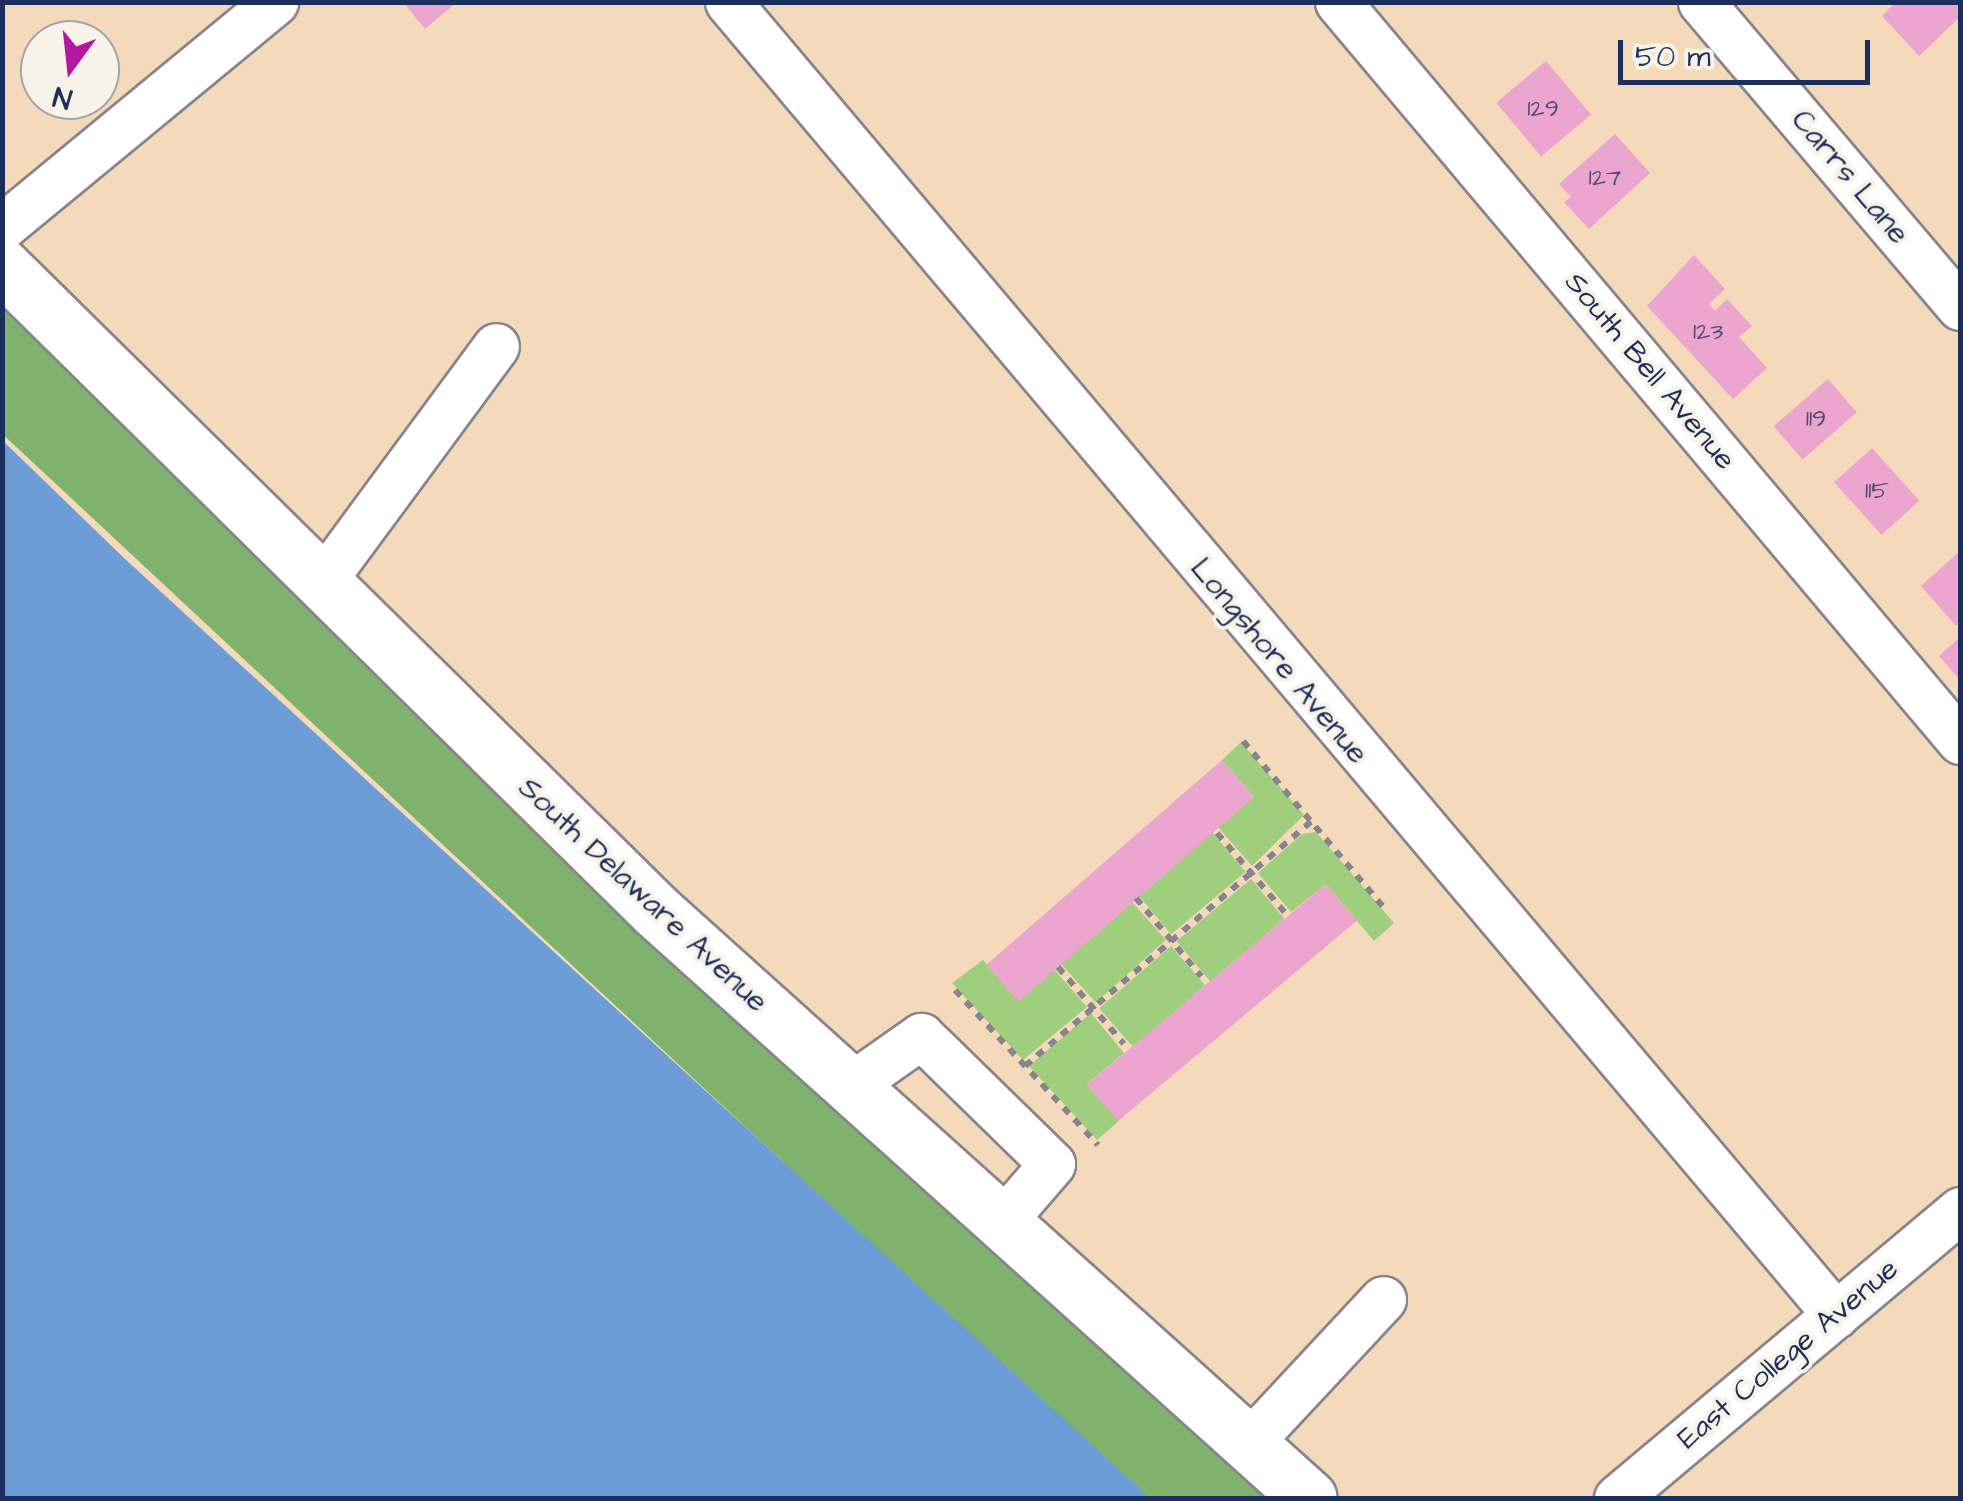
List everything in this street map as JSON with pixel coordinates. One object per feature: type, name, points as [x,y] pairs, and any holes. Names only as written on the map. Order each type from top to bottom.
[{"type":"main road","name":"South Delaware Avenue","points":[[2,266],[655,910],[1309,1498]]},
{"type":"street","points":[[2,227],[275,2]]},
{"type":"street","name":"Longshore Avenue","points":[[728,2],[1836,1315]]},
{"type":"street","name":"South Bell Avenue","points":[[1338,2],[1960,741]]},
{"type":"street","name":"Carrs Lane","points":[[1701,2],[1960,307]]},
{"type":"street","points":[[322,582],[496,346]]},
{"type":"street","points":[[850,1086],[922,1036],[1052,1164],[1002,1222]]},
{"type":"street","name":"East College Avenue","points":[[1617,1498],[1960,1210]]},
{"type":"street","points":[[1248,1444],[1383,1299]]},
{"type":"path","points":[[1243,740],[1384,908]]},
{"type":"path","points":[[1025,1066],[1311,822]]},
{"type":"path","points":[[1218,834],[1288,916]]},
{"type":"path","points":[[1136,898],[1201,976]]},
{"type":"path","points":[[1058,967],[1124,1044]]},
{"type":"path","points":[[955,990],[1098,1144]]},
{"type":"green space","points":[[2,275],[1310,1495],[1143,1498],[2,434]]},
{"type":"green space","points":[[1241,742],[1304,815],[1252,866],[1218,827],[1254,797],[1222,760]]},
{"type":"green space","points":[[1212,832],[1245,872],[1171,934],[1138,894]]},
{"type":"green space","points":[[1316,832],[1394,923],[1374,941],[1326,884],[1291,912],[1258,873],[1302,834]]},
{"type":"green space","points":[[1251,879],[1284,919],[1210,981],[1177,941]]},
{"type":"green space","points":[[1131,901],[1166,940],[1096,1003],[1061,964]]},
{"type":"green space","points":[[1171,946],[1205,985],[1133,1048],[1099,1008]]},
{"type":"green space","points":[[983,960],[1016,997],[1052,967],[1087,1007],[1023,1060],[952,983]]},
{"type":"green space","points":[[1091,1013],[1124,1053],[1087,1084],[1119,1121],[1097,1140],[1029,1066]]},
{"type":"water","points":[[2,440],[124,558],[1150,1498],[3,1498]]},
{"type":"building","points":[[403,2],[457,2],[425,29]]},
{"type":"building","points":[[1896,2],[1960,2],[1960,17],[1919,56],[1882,16]]},
{"type":"building","points":[[1546,61],[1591,115],[1541,156],[1496,103]]},
{"type":"building","points":[[1615,134],[1650,173],[1589,229],[1564,202],[1571,197],[1559,184]]},
{"type":"building","points":[[1694,255],[1725,289],[1709,304],[1715,311],[1727,299],[1752,326],[1739,337],[1767,368],[1733,399],[1647,306]]},
{"type":"building","points":[[1828,379],[1857,412],[1803,459],[1774,426]]},
{"type":"building","points":[[1872,448],[1920,501],[1882,535],[1834,482]]},
{"type":"building","points":[[1960,551],[1960,622],[1956,626],[1921,586]]},
{"type":"building","points":[[1960,637],[1960,680],[1939,656]]},
{"type":"building","points":[[1222,760],[1254,797],[1019,1002],[987,965]]},
{"type":"building","points":[[1326,884],[1357,921],[1118,1121],[1087,1085]]}]
